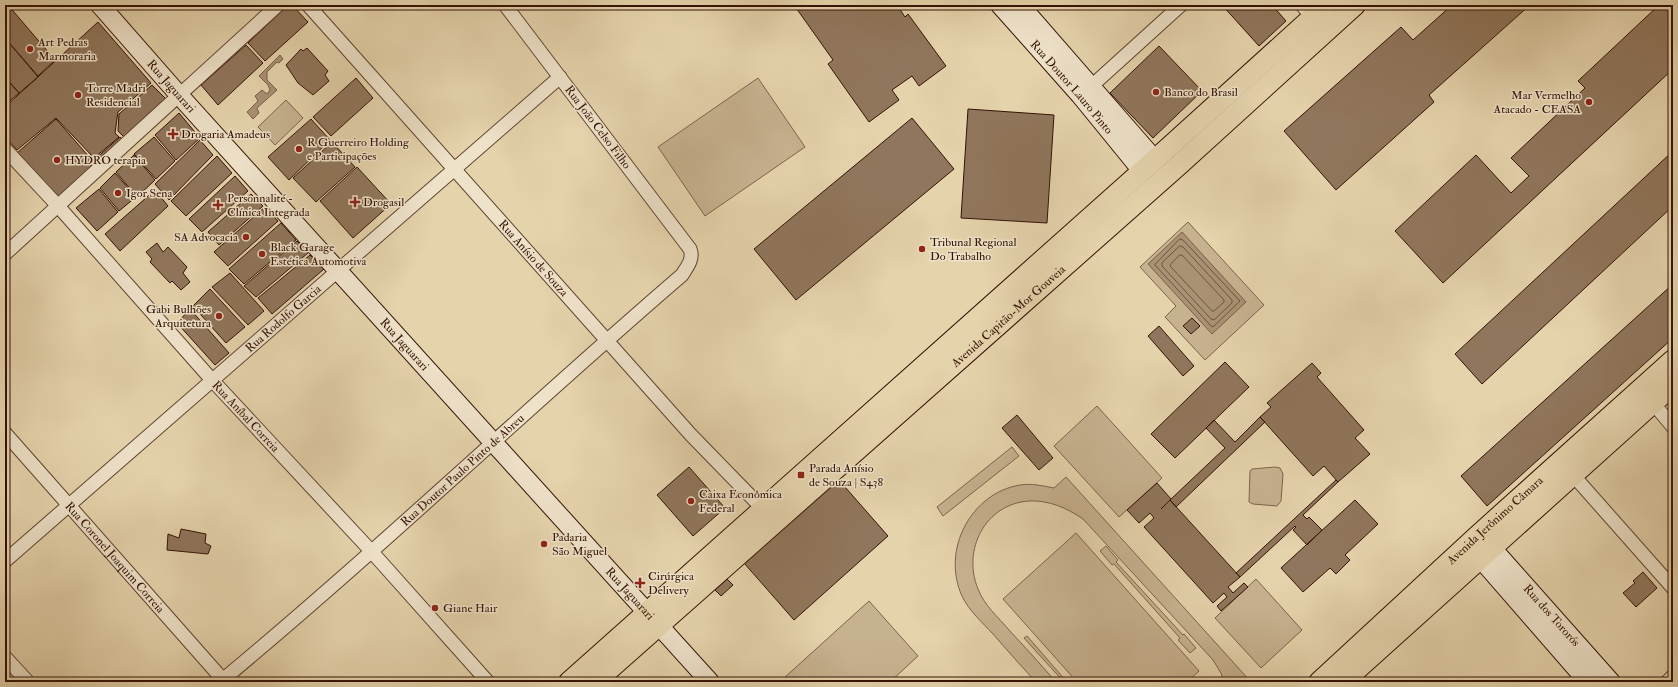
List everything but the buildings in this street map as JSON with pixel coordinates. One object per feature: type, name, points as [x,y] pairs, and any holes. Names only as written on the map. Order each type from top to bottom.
[{"type":"main road","name":"Rua Jaguarari","points":[[100,5],[179,95],[710,682]]},
{"type":"main road","name":"Rua Doutor Lauro Pinto","points":[[1000,5],[1086,91]]},
{"type":"main road","name":"Rua Doutor Lauro Pinto","points":[[1020,5],[1086,91],[1149,165]]},
{"type":"main road","name":"Avenida Capitão-Mor Gouveia","points":[[652,619],[958,359],[1107,228],[1355,5]]},
{"type":"main road","name":"Avenida Capitão-Mor Gouveia","points":[[652,619],[763,509],[1149,165],[1313,9]]},
{"type":"main road","points":[[1073,233],[1107,228]]},
{"type":"main road","points":[[958,359],[967,327]]},
{"type":"main road","name":"Avenida Jerônimo Câmara","points":[[1319,682],[1476,537],[1673,360]]},
{"type":"main road","name":"Avenida Jerônimo Câmara","points":[[1343,682],[1673,385]]},
{"type":"main road","name":"Rua dos Tororós","points":[[1486,553],[1585,676],[1611,682]]},
{"type":"main road","points":[[569,682],[652,619]]},
{"type":"main road","points":[[595,682],[652,619]]},
{"type":"street","points":[[5,254],[278,5]]},
{"type":"street","name":"Rua Anísio de Souza","points":[[308,5],[691,435],[763,509]]},
{"type":"street","name":"Rua João Celso Filho","points":[[505,5],[690,249]]},
{"type":"street","points":[[1086,91],[1181,5]]},
{"type":"street","name":"Rua Rodolfo Garcia","points":[[5,561],[560,77]]},
{"type":"street","name":"Rua Aníbal Correia","points":[[5,149],[58,206],[212,380],[372,552],[488,682]]},
{"type":"street","name":"Rua Doutor Paulo Pinto de Abreu","points":[[223,681],[372,552],[606,340],[682,275],[691,258],[690,249]]},
{"type":"street","points":[[1653,403],[1673,427]]},
{"type":"street","name":"Rua Coronel Joaquim Correia","points":[[5,433],[223,681]]},
{"type":"street","points":[[1573,475],[1673,588]]},
{"type":"street","points":[[5,657],[28,682]]},
{"type":"street","points":[[1667,682],[1673,676]]},
{"type":"shaded area","points":[[758,78],[805,147],[705,216],[658,147]]},
{"type":"shaded area","points":[[286,100],[303,118],[275,145],[258,127]]},
{"type":"shaded area","points":[[1188,222],[1264,305],[1205,360],[1165,317],[1176,306],[1140,267]]},
{"type":"shaded area","points":[[1097,406],[1162,478],[1119,517],[1054,446]]},
{"type":"shaded area","points":[[1012,447],[1019,456],[943,516],[937,507]]},
{"type":"shaded area","points":[[1280,468],[1283,474],[1281,501],[1277,506],[1253,504],[1249,502],[1250,471],[1252,469]]},
{"type":"shaded area","points":[[1066,477],[1251,682],[1224,682],[1221,673],[1213,660],[1083,519],[1071,511],[1051,503],[1029,501],[1014,504],[1000,511],[989,520],[981,532],[973,559],[974,574],[978,589],[988,606],[1056,682],[1036,682],[976,616],[968,607],[962,596],[956,578],[955,560],[958,543],[965,526],[987,499],[1003,490],[1024,484],[1054,488]]},
{"type":"shaded area","points":[[1076,533],[1199,671],[1187,682],[1077,682],[1003,599]]},
{"type":"shaded area","points":[[1106,546],[1118,560],[1116,562],[1196,648],[1190,653],[1178,640],[1180,638],[1114,564],[1112,565],[1100,551]]},
{"type":"shaded area","points":[[1256,579],[1302,630],[1261,668],[1215,618]]},
{"type":"shaded area","points":[[869,601],[918,656],[890,682],[788,682],[784,678]]},
{"type":"shaded area","points":[[1027,636],[1067,682],[1064,682],[1024,638]]},
{"type":"water","points":[[280,55],[283,59],[279,63],[277,62],[267,72],[267,80],[277,90],[257,108],[259,113],[253,119],[247,112],[258,101],[255,96],[262,90],[267,94],[270,90],[268,85],[259,76]]},
{"type":"water","points":[[1182,232],[1246,302],[1212,334],[1148,264]]},
{"type":"place","name":"Art Pedras Marmoraria","points":[[30,49]]},
{"type":"place","name":"Banco do Brasil","points":[[1156,92]]},
{"type":"place","name":"Torre Madri Residencial","points":[[78,95]]},
{"type":"place","name":"Mar Vermelho Atacado - CEASA","points":[[1589,102]]},
{"type":"place","name":"Drogaria Amadeus","points":[[173,134]]},
{"type":"place","name":"R Guerreiro Holding e Participações","points":[[299,149]]},
{"type":"place","name":"HYDRO terapia","points":[[57,160]]},
{"type":"place","name":"Igor Sena","points":[[118,193]]},
{"type":"place","name":"Drogasil","points":[[355,202]]},
{"type":"place","name":"Personnalité - Clínica Integrada","points":[[218,205]]},
{"type":"place","name":"SA Advocacia","points":[[246,237]]},
{"type":"place","name":"Tribunal Regional Do Trabalho","points":[[922,249]]},
{"type":"place","name":"Black Garage Estética Automotiva","points":[[262,254]]},
{"type":"place","name":"Gabi Bulhões Arquitetura","points":[[219,316]]},
{"type":"place","name":"Parada Anísio de Souza | S438","points":[[801,475]]},
{"type":"place","name":"Caixa Econômica Federal","points":[[691,501]]},
{"type":"place","name":"Padaria São Miguel","points":[[544,544]]},
{"type":"place","name":"Cirúrgica Delivery","points":[[640,583]]},
{"type":"place","name":"Giane Hair","points":[[435,608]]}]
